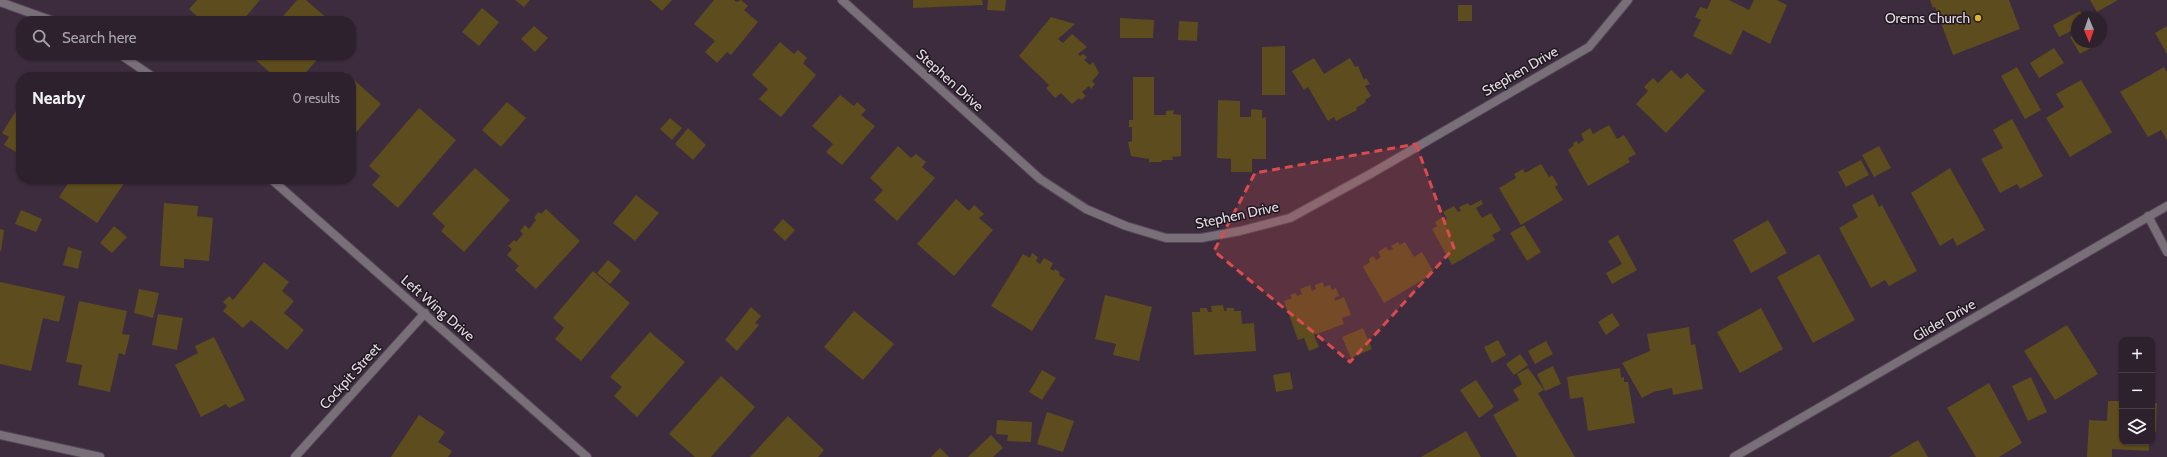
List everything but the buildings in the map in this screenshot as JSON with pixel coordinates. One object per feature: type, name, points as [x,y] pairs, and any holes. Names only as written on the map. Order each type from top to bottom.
[{"type":"street","name":"Stephen Drive","points":[[842,0],[1040,179],[1086,209],[1126,226],[1166,238],[1201,238],[1240,231],[1290,218],[1589,47],[1628,0]]},
{"type":"street","points":[[0,2],[39,16]]},
{"type":"street","points":[[128,60],[146,72]]},
{"type":"street","name":"Left Wing Drive","points":[[277,184],[587,457]]},
{"type":"street","name":"Glider Drive","points":[[1734,457],[2167,206]]},
{"type":"street","points":[[2148,216],[2167,252]]},
{"type":"street","name":"Cockpit Street","points":[[295,457],[425,313]]},
{"type":"street","points":[[0,435],[100,457]]},
{"type":"highlighted area","points":[[1416,144],[1454,248],[1350,362],[1214,251],[1255,173]]},
{"type":"place","name":"Orems Church","points":[[1978,18]]}]
